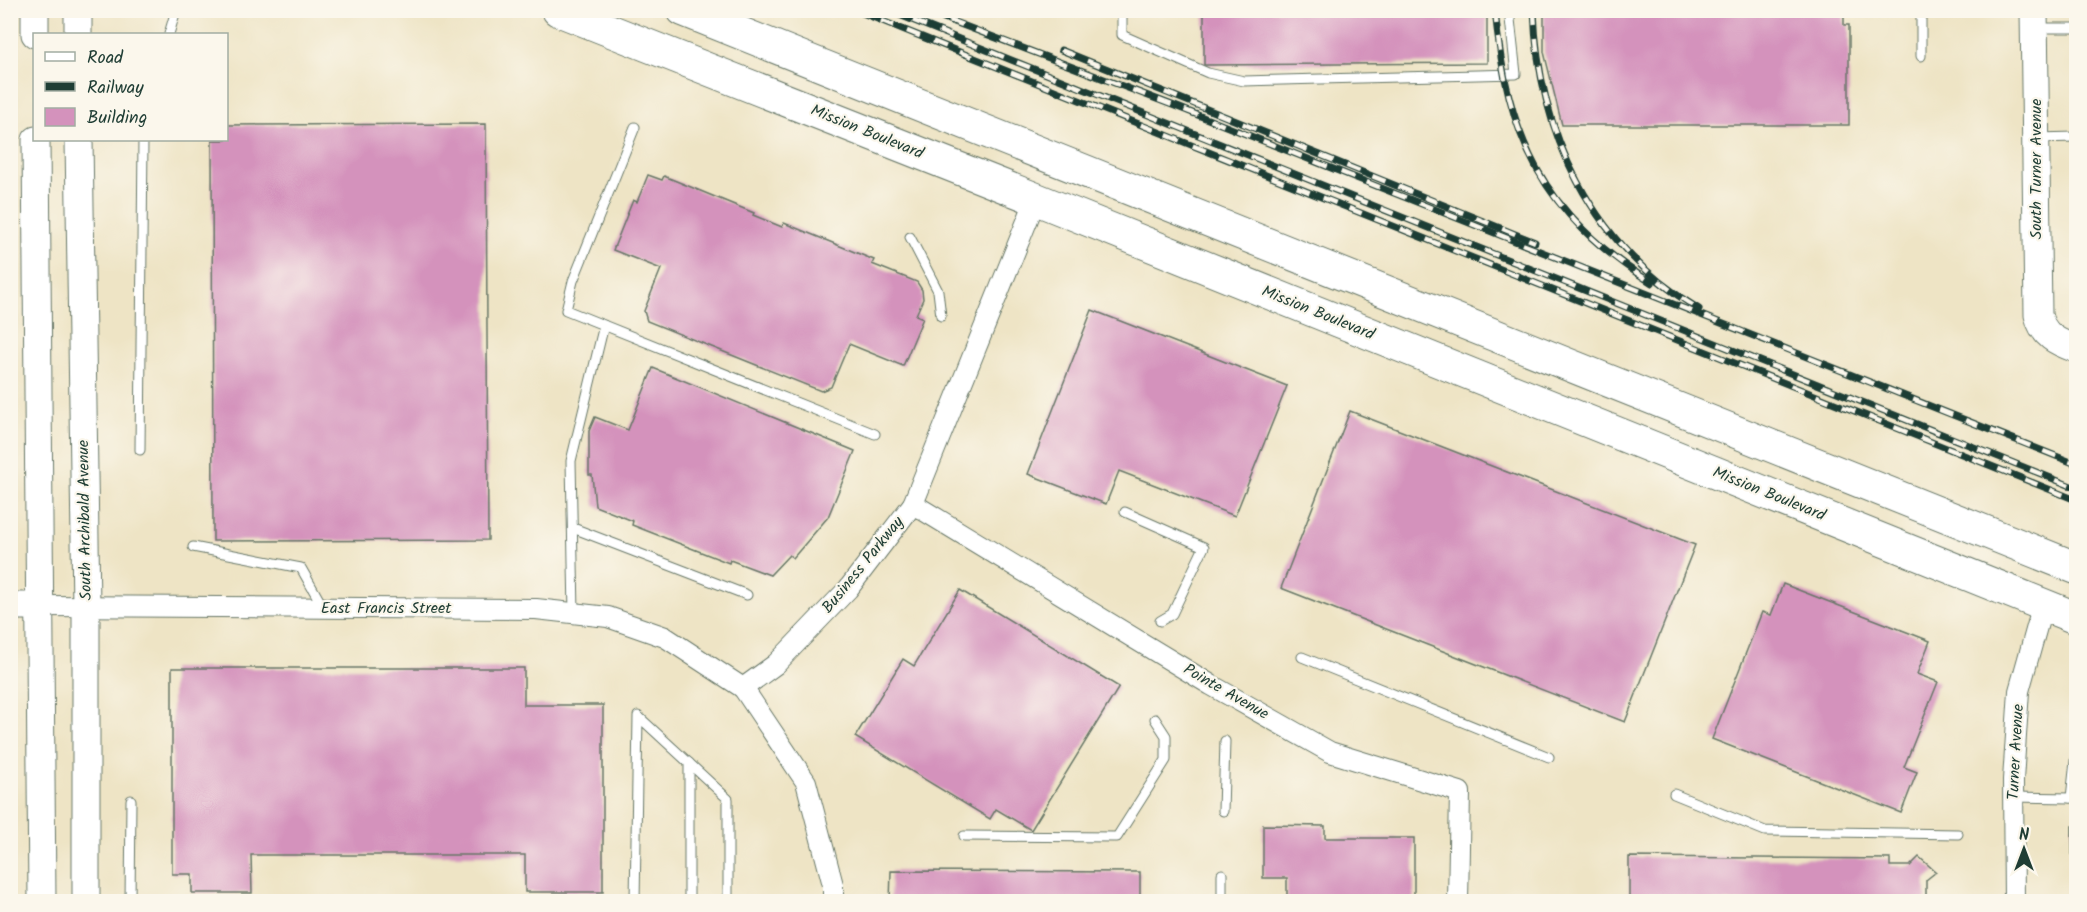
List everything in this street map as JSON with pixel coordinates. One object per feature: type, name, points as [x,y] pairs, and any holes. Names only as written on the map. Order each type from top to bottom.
[{"type":"main road","points":[[35,10],[35,33]]},
{"type":"main road","points":[[78,10],[78,33]]},
{"type":"main road","name":"Mission Boulevard","points":[[558,10],[1036,199],[2076,618]]},
{"type":"main road","points":[[683,10],[2076,568]]},
{"type":"main road","name":"South Turner Avenue","points":[[2034,19],[2037,285],[2041,327],[2055,341],[2076,349]]},
{"type":"main road","points":[[36,141],[42,902]]},
{"type":"main road","name":"South Archibald Avenue","points":[[79,141],[86,606],[86,902]]},
{"type":"main road","name":"East Francis Street","points":[[10,606],[41,606]]},
{"type":"street","name":"Business Parkway","points":[[743,688],[776,664],[848,589],[913,504],[1036,199]]},
{"type":"street","name":"Pointe Avenue","points":[[913,504],[1211,685],[1330,752],[1460,792],[1458,902]]},
{"type":"street","name":"Turner Avenue","points":[[2014,902],[2013,797],[2019,691],[2043,605]]},
{"type":"street","name":"East Francis Street","points":[[41,606],[536,609],[574,613],[608,617],[665,637],[743,688]]},
{"type":"street","points":[[743,688],[806,782],[833,885],[833,902]]},
{"type":"lane","points":[[169,33],[176,10]]},
{"type":"lane","points":[[1122,10],[1122,36],[1208,73],[1244,81],[1516,74],[1509,10]]},
{"type":"lane","points":[[1921,10],[1921,56]]},
{"type":"lane","points":[[2034,19],[2076,28]]},
{"type":"lane","points":[[635,127],[573,281],[566,310],[874,434]]},
{"type":"lane","points":[[2035,138],[2076,137]]},
{"type":"lane","points":[[140,450],[143,141]]},
{"type":"lane","points":[[910,237],[938,291],[941,316]]},
{"type":"lane","points":[[574,613],[571,461],[604,325]]},
{"type":"lane","points":[[1125,512],[1204,547],[1172,614],[1160,621]]},
{"type":"lane","points":[[573,528],[747,595]]},
{"type":"lane","points":[[193,547],[301,568],[323,607]]},
{"type":"lane","points":[[1302,657],[1549,757]]},
{"type":"lane","points":[[635,902],[638,716],[728,799],[728,902]]},
{"type":"lane","points":[[964,836],[1117,837],[1166,760],[1166,736],[1155,719]]},
{"type":"lane","points":[[1223,810],[1225,741]]},
{"type":"lane","points":[[2013,797],[2074,798],[2076,752]]},
{"type":"lane","points":[[689,763],[689,902]]},
{"type":"lane","points":[[1674,794],[1765,831],[1958,834]]},
{"type":"lane","points":[[130,902],[131,800]]},
{"type":"lane","points":[[1222,874],[1222,902]]},
{"type":"building","points":[[1204,10],[1487,10],[1487,63],[1204,65]]},
{"type":"building","points":[[1544,10],[1844,10],[1844,25],[1849,25],[1849,125],[1562,125],[1544,52]]},
{"type":"building","points":[[486,124],[488,540],[213,541],[212,141],[228,141],[228,125]]},
{"type":"building","points":[[648,175],[662,180],[664,176],[782,227],[784,223],[874,260],[872,264],[917,282],[922,290],[923,299],[916,315],[923,318],[903,366],[849,344],[831,387],[821,391],[647,321],[644,311],[661,269],[613,250],[633,200],[637,202]]},
{"type":"building","points":[[1092,310],[1287,386],[1235,516],[1119,471],[1106,504],[1028,474]]},
{"type":"building","points":[[653,368],[855,451],[828,517],[793,558],[789,555],[770,575],[730,560],[729,563],[632,525],[633,521],[595,506],[592,475],[589,475],[589,431],[595,417],[628,430]]},
{"type":"building","points":[[1350,411],[1695,545],[1625,722],[1281,588]]},
{"type":"building","points":[[1783,584],[1930,641],[1917,674],[1938,682],[1904,767],[1917,772],[1901,813],[1712,739],[1762,612],[1771,615]]},
{"type":"building","points":[[960,590],[1119,687],[1031,830],[996,809],[990,819],[855,737],[903,659],[914,666]]},
{"type":"building","points":[[172,668],[524,668],[524,705],[603,705],[603,892],[525,892],[525,855],[251,855],[252,893],[192,893],[192,874],[172,874]]},
{"type":"building","points":[[1263,825],[1325,826],[1325,838],[1414,838],[1414,902],[1287,902],[1287,878],[1263,878]]},
{"type":"building","points":[[2072,826],[2076,826],[2076,902],[2072,902]]},
{"type":"building","points":[[1629,857],[1890,859],[1890,866],[1910,866],[1919,857],[1936,872],[1926,880],[1926,902],[1629,902]]},
{"type":"building","points":[[891,871],[1140,872],[1140,902],[890,902]]},
{"type":"railway","points":[[855,10],[2076,500]]},
{"type":"railway","points":[[887,10],[2076,488]]},
{"type":"railway","points":[[923,10],[1180,108],[2076,464]]},
{"type":"railway","points":[[1495,10],[1509,97],[1521,134],[1537,169],[1557,200],[1583,229],[1614,257],[1652,283]]},
{"type":"railway","points":[[1534,10],[1538,56],[1546,100],[1559,142],[1578,182],[1600,219],[1628,253],[1661,283],[1699,309]]},
{"type":"railway","points":[[1061,50],[1535,242]]}]
